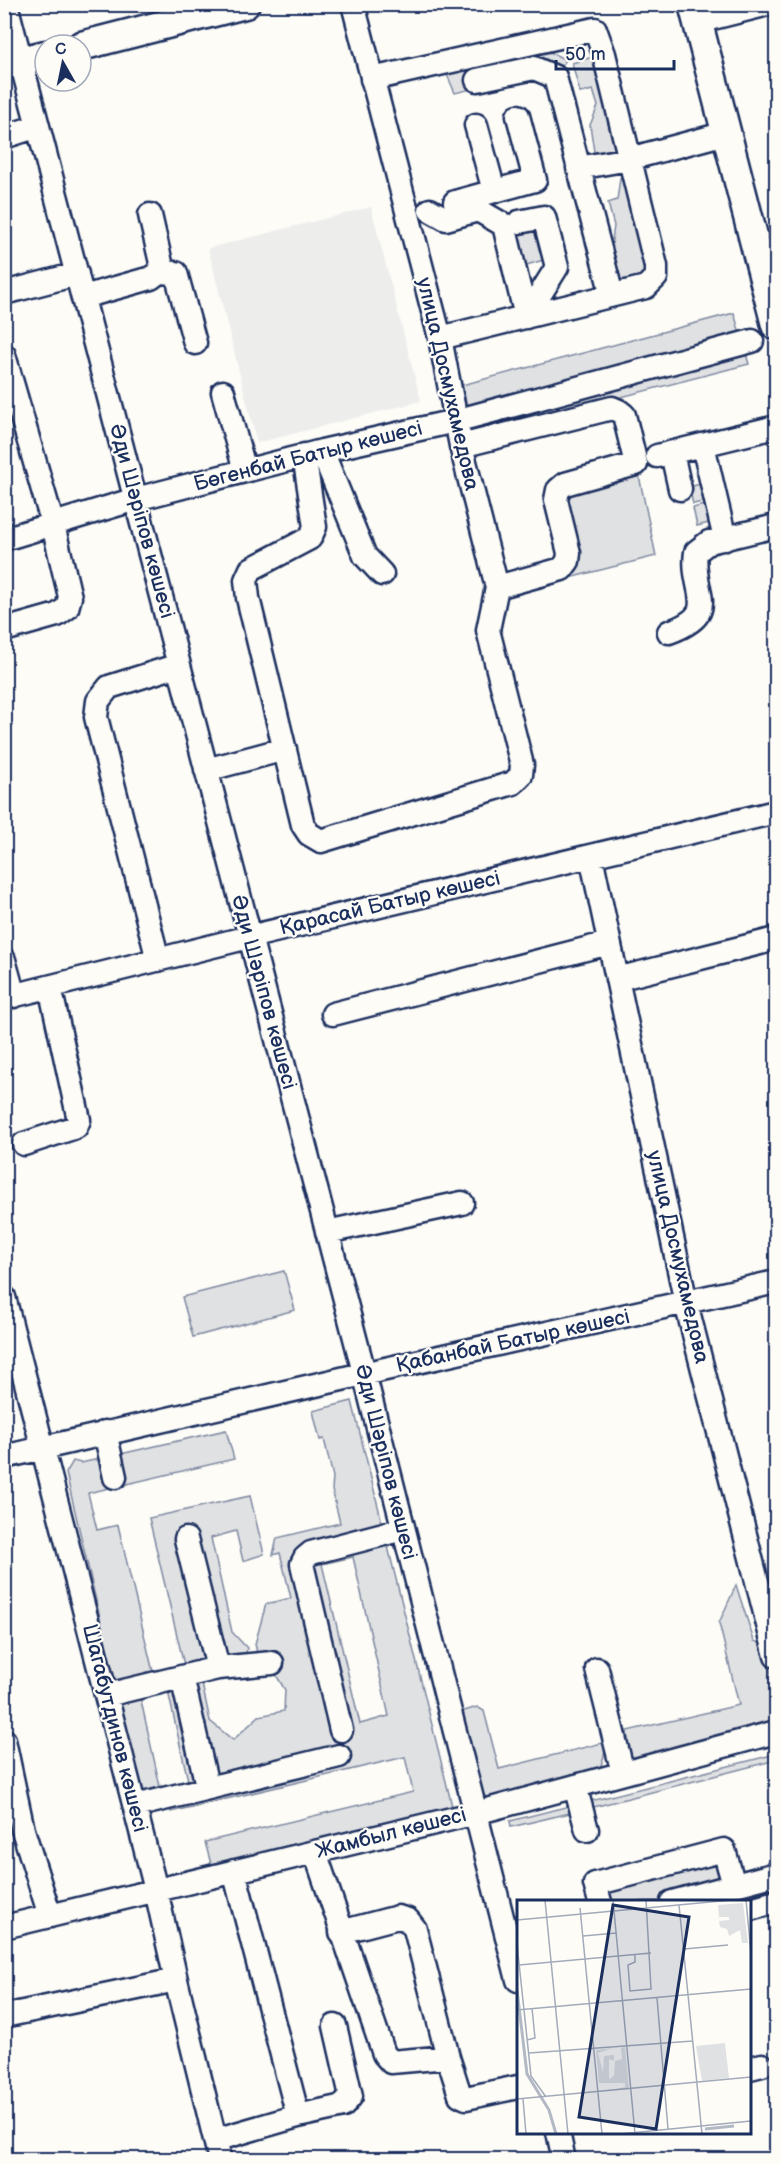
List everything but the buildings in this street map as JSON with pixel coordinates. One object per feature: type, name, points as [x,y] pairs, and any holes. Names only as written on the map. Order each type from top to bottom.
[{"type":"main road","points":[[93,43],[245,4]]},
{"type":"main road","points":[[695,13],[777,325]]},
{"type":"street","name":"улица Досмухамедова","points":[[285,749],[303,825],[309,834],[321,840],[513,783],[520,775],[522,765],[488,630],[497,587],[455,421],[440,338],[353,4]]},
{"type":"street","points":[[695,13],[768,4]]},
{"type":"street","name":"Әди Шәріпов көшесі","points":[[6,11],[24,60],[38,126],[327,1232],[517,1972]]},
{"type":"street","points":[[372,79],[595,29],[604,54],[656,266],[656,277],[646,287],[440,338]]},
{"type":"street","points":[[477,80],[534,68],[555,77],[612,295]]},
{"type":"street","points":[[407,216],[536,180],[518,116]]},
{"type":"street","points":[[476,125],[494,191]]},
{"type":"street","points":[[4,137],[38,126]]},
{"type":"street","points":[[578,168],[629,159],[726,133]]},
{"type":"street","points":[[430,210],[446,219],[478,210],[504,225],[526,316]]},
{"type":"street","points":[[83,297],[151,278],[159,272],[161,264],[150,215]]},
{"type":"street","points":[[519,222],[544,217],[557,267],[526,316]]},
{"type":"street","points":[[159,272],[176,273],[195,344]]},
{"type":"street","points":[[4,293],[77,274]]},
{"type":"street","name":"Бөгенбай Батыр көшесі","points":[[4,539],[136,499],[313,453],[455,421],[752,341]]},
{"type":"street","points":[[4,355],[53,525],[70,597],[67,608],[57,615],[4,630]]},
{"type":"street","points":[[223,392],[245,471]]},
{"type":"street","points":[[461,446],[612,408],[624,415],[636,464],[565,484],[558,490],[556,500],[569,553],[568,561],[562,569],[497,587]]},
{"type":"street","points":[[680,489],[664,454],[777,427]]},
{"type":"street","points":[[703,445],[725,538]]},
{"type":"street","points":[[313,453],[365,556],[382,574]]},
{"type":"street","points":[[206,770],[285,749],[248,598],[246,580],[251,569],[310,538],[315,527],[313,453]]},
{"type":"street","points":[[669,632],[689,625],[699,614],[702,600],[694,566],[696,552],[709,542],[777,526]]},
{"type":"street","points":[[158,960],[96,717],[98,701],[109,687],[179,665]]},
{"type":"street","name":"Қарасай Батыр көшесі","points":[[9,997],[249,937],[777,812]]},
{"type":"street","name":"улица Досмухамедова","points":[[591,856],[686,1303],[777,1656]]},
{"type":"street","points":[[617,979],[777,939]]},
{"type":"street","points":[[333,1014],[609,943]]},
{"type":"street","points":[[4,960],[9,997]]},
{"type":"street","points":[[24,1144],[76,1127],[79,1120],[50,987]]},
{"type":"street","points":[[327,1232],[462,1203]]},
{"type":"street","name":"Қабанбай Батыр көшесі","points":[[4,1457],[105,1432],[777,1282]]},
{"type":"street","name":"Шагабутдинов көшесі","points":[[4,1298],[135,1806],[218,2150]]},
{"type":"street","points":[[105,1432],[115,1477]]},
{"type":"street","points":[[341,1730],[302,1564],[305,1557],[311,1553],[403,1529]]},
{"type":"street","points":[[186,1539],[218,1668]]},
{"type":"street","points":[[107,1695],[218,1668],[272,1663]]},
{"type":"street","points":[[597,1669],[602,1710],[623,1773]]},
{"type":"street","points":[[182,1677],[205,1777]]},
{"type":"street","name":"Жамбыл көшесі","points":[[4,1927],[476,1813],[777,1732]]},
{"type":"street","points":[[4,1740],[23,1830],[50,1916]]},
{"type":"street","points":[[135,1806],[339,1755]]},
{"type":"street","points":[[576,1786],[587,1830]]},
{"type":"street","points":[[599,1900],[595,1884],[724,1850],[734,1885]]},
{"type":"street","points":[[315,1852],[384,2054],[391,2062],[448,2057]]},
{"type":"street","points":[[234,1871],[298,2116]]},
{"type":"street","points":[[679,1900],[777,1874]]},
{"type":"street","points":[[751,1909],[777,1902]]},
{"type":"street","points":[[341,1932],[398,1917],[408,1920],[415,1929],[460,2096],[466,2098],[517,2087]]},
{"type":"street","points":[[4,2016],[176,1980]]},
{"type":"street","points":[[218,2150],[298,2116],[343,2106],[351,2096],[335,2026]]},
{"type":"street","points":[[558,2134],[564,2160]]},
{"type":"shaded area","points":[[548,51],[566,60],[551,79],[534,73],[533,56]]},
{"type":"shaded area","points":[[504,56],[502,82],[455,93],[445,70]]},
{"type":"shaded area","points":[[596,56],[622,153],[595,158],[590,125],[598,106],[593,90],[580,93],[572,63]]},
{"type":"shaded area","points":[[638,166],[650,278],[626,285],[615,273],[611,247],[614,226],[608,203],[617,200],[620,178]]},
{"type":"shaded area","points":[[371,207],[421,401],[257,443],[208,248]]},
{"type":"shaded area","points":[[538,229],[547,259],[523,266],[515,236]]},
{"type":"shaded area","points":[[734,313],[749,364],[474,435],[462,385]]},
{"type":"shaded area","points":[[638,471],[656,556],[561,580],[569,489]]},
{"type":"shaded area","points":[[704,483],[708,501],[693,504],[689,487]]},
{"type":"shaded area","points":[[708,504],[713,522],[697,526],[693,508]]},
{"type":"shaded area","points":[[284,1271],[295,1310],[193,1337],[182,1297]]},
{"type":"shaded area","points":[[352,1401],[453,1810],[211,1864],[205,1842],[413,1792],[405,1757],[171,1812],[161,1791],[147,1797],[138,1779],[66,1473],[73,1461],[81,1463],[226,1430],[234,1459],[88,1493],[97,1530],[118,1525],[153,1672],[184,1665],[149,1518],[250,1496],[264,1554],[243,1561],[236,1531],[211,1538],[232,1632],[247,1648],[241,1666],[232,1675],[202,1684],[210,1721],[233,1740],[259,1716],[284,1711],[285,1690],[275,1673],[258,1657],[255,1644],[266,1604],[291,1598],[280,1553],[273,1555],[277,1538],[340,1523],[324,1439],[320,1440],[313,1411]],"holes":[[[353,1557],[389,1716],[360,1724],[322,1564]],[[168,1691],[189,1785],[161,1791],[140,1696]]]},
{"type":"shaded area","points":[[736,1585],[754,1641],[763,1644],[776,1692],[776,1721],[630,1759],[627,1731],[739,1705],[719,1623]]},
{"type":"shaded area","points":[[477,1707],[484,1711],[499,1769],[606,1742],[599,1771],[488,1798],[482,1794],[458,1713]]},
{"type":"shaded area","points":[[776,1754],[776,1760],[586,1809],[587,1802]]},
{"type":"shaded area","points":[[573,1805],[578,1811],[511,1827],[510,1821]]},
{"type":"shaded area","points":[[724,1850],[734,1885],[676,1900],[599,1900],[595,1884]]}]
